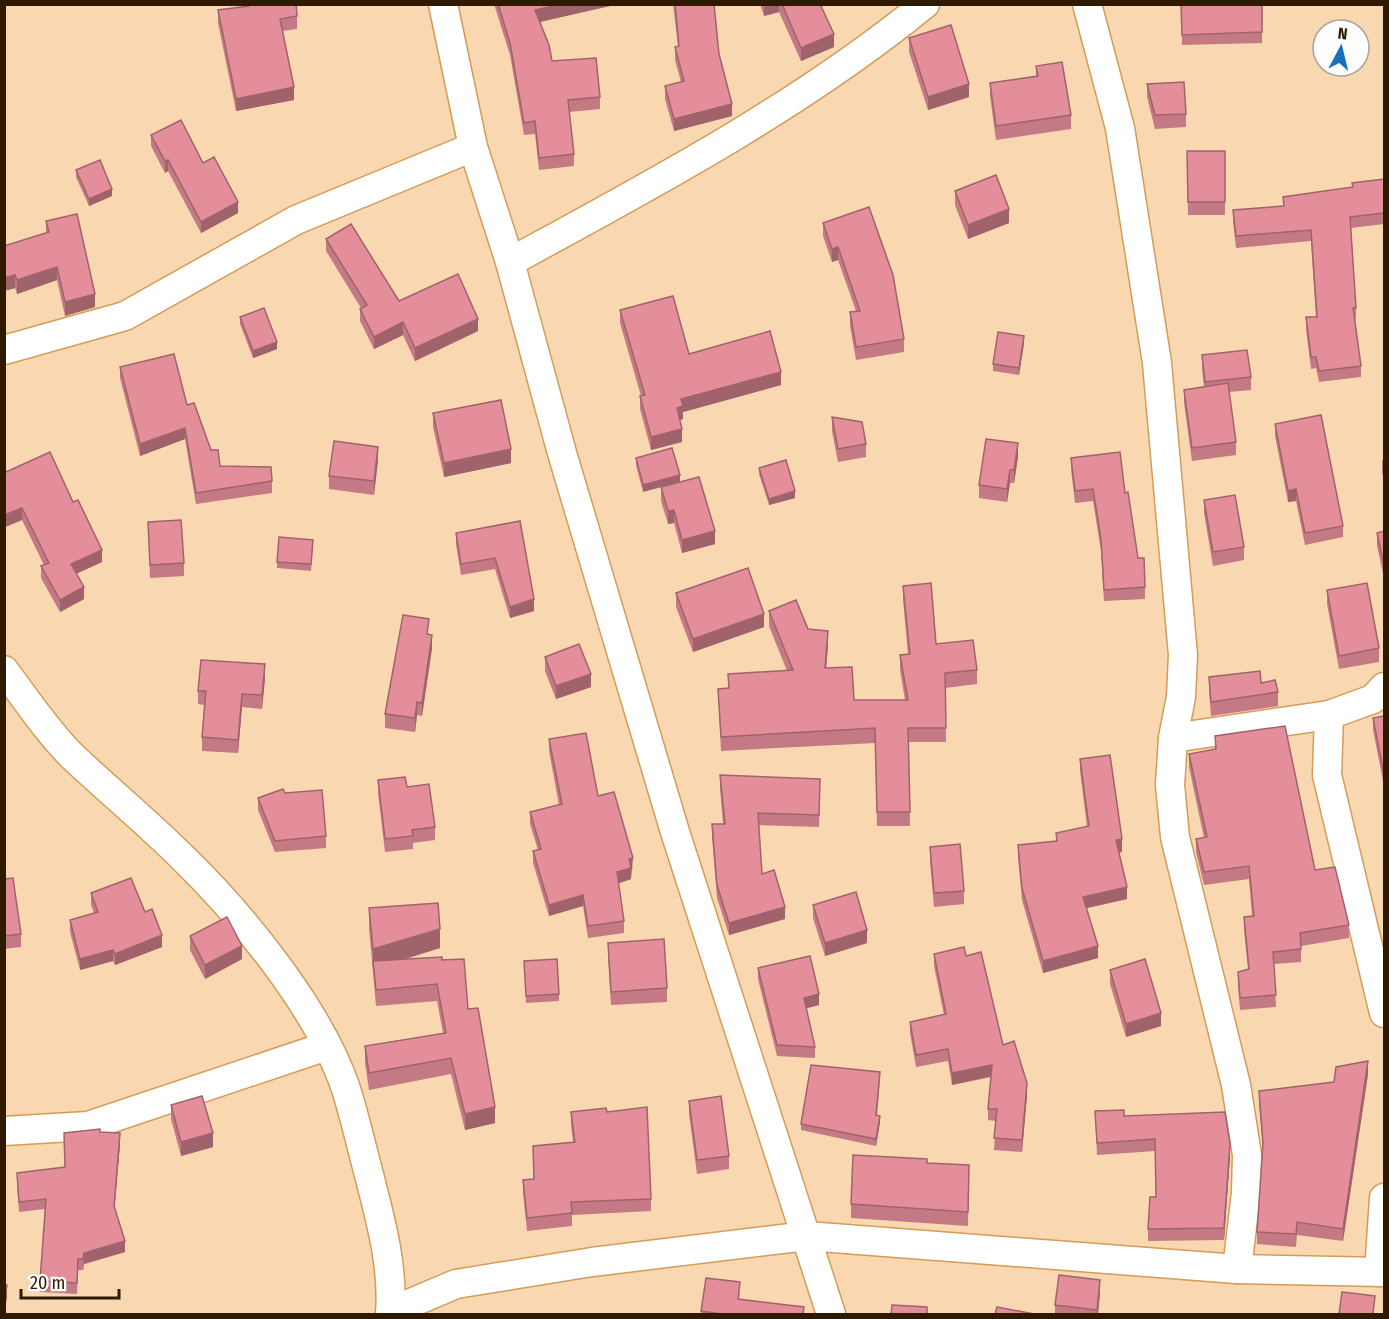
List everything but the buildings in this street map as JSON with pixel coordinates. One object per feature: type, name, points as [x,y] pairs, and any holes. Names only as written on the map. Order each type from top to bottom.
[{"type":"street","points":[[443,4],[472,147],[510,262],[562,453],[675,832],[831,1314]]},
{"type":"street","points":[[510,262],[668,176],[809,90],[874,46],[925,4]]},
{"type":"street","points":[[1087,4],[1120,128],[1157,363],[1183,655],[1181,698],[1173,738],[1170,785],[1175,837],[1236,1085],[1247,1155],[1246,1193],[1237,1269]]},
{"type":"street","points":[[4,351],[125,316],[296,220],[472,147]]},
{"type":"street","points":[[4,670],[47,728],[71,755],[184,858],[252,933],[290,985],[327,1046],[345,1088],[376,1200],[388,1259],[390,1313],[456,1284],[592,1262],[807,1236],[1237,1269],[1382,1272],[1384,1198]]},
{"type":"street","points":[[1173,738],[1329,715],[1373,699],[1384,687]]},
{"type":"street","points":[[1329,715],[1327,775],[1384,1013]]},
{"type":"street","points":[[4,1131],[88,1126],[327,1046]]}]
